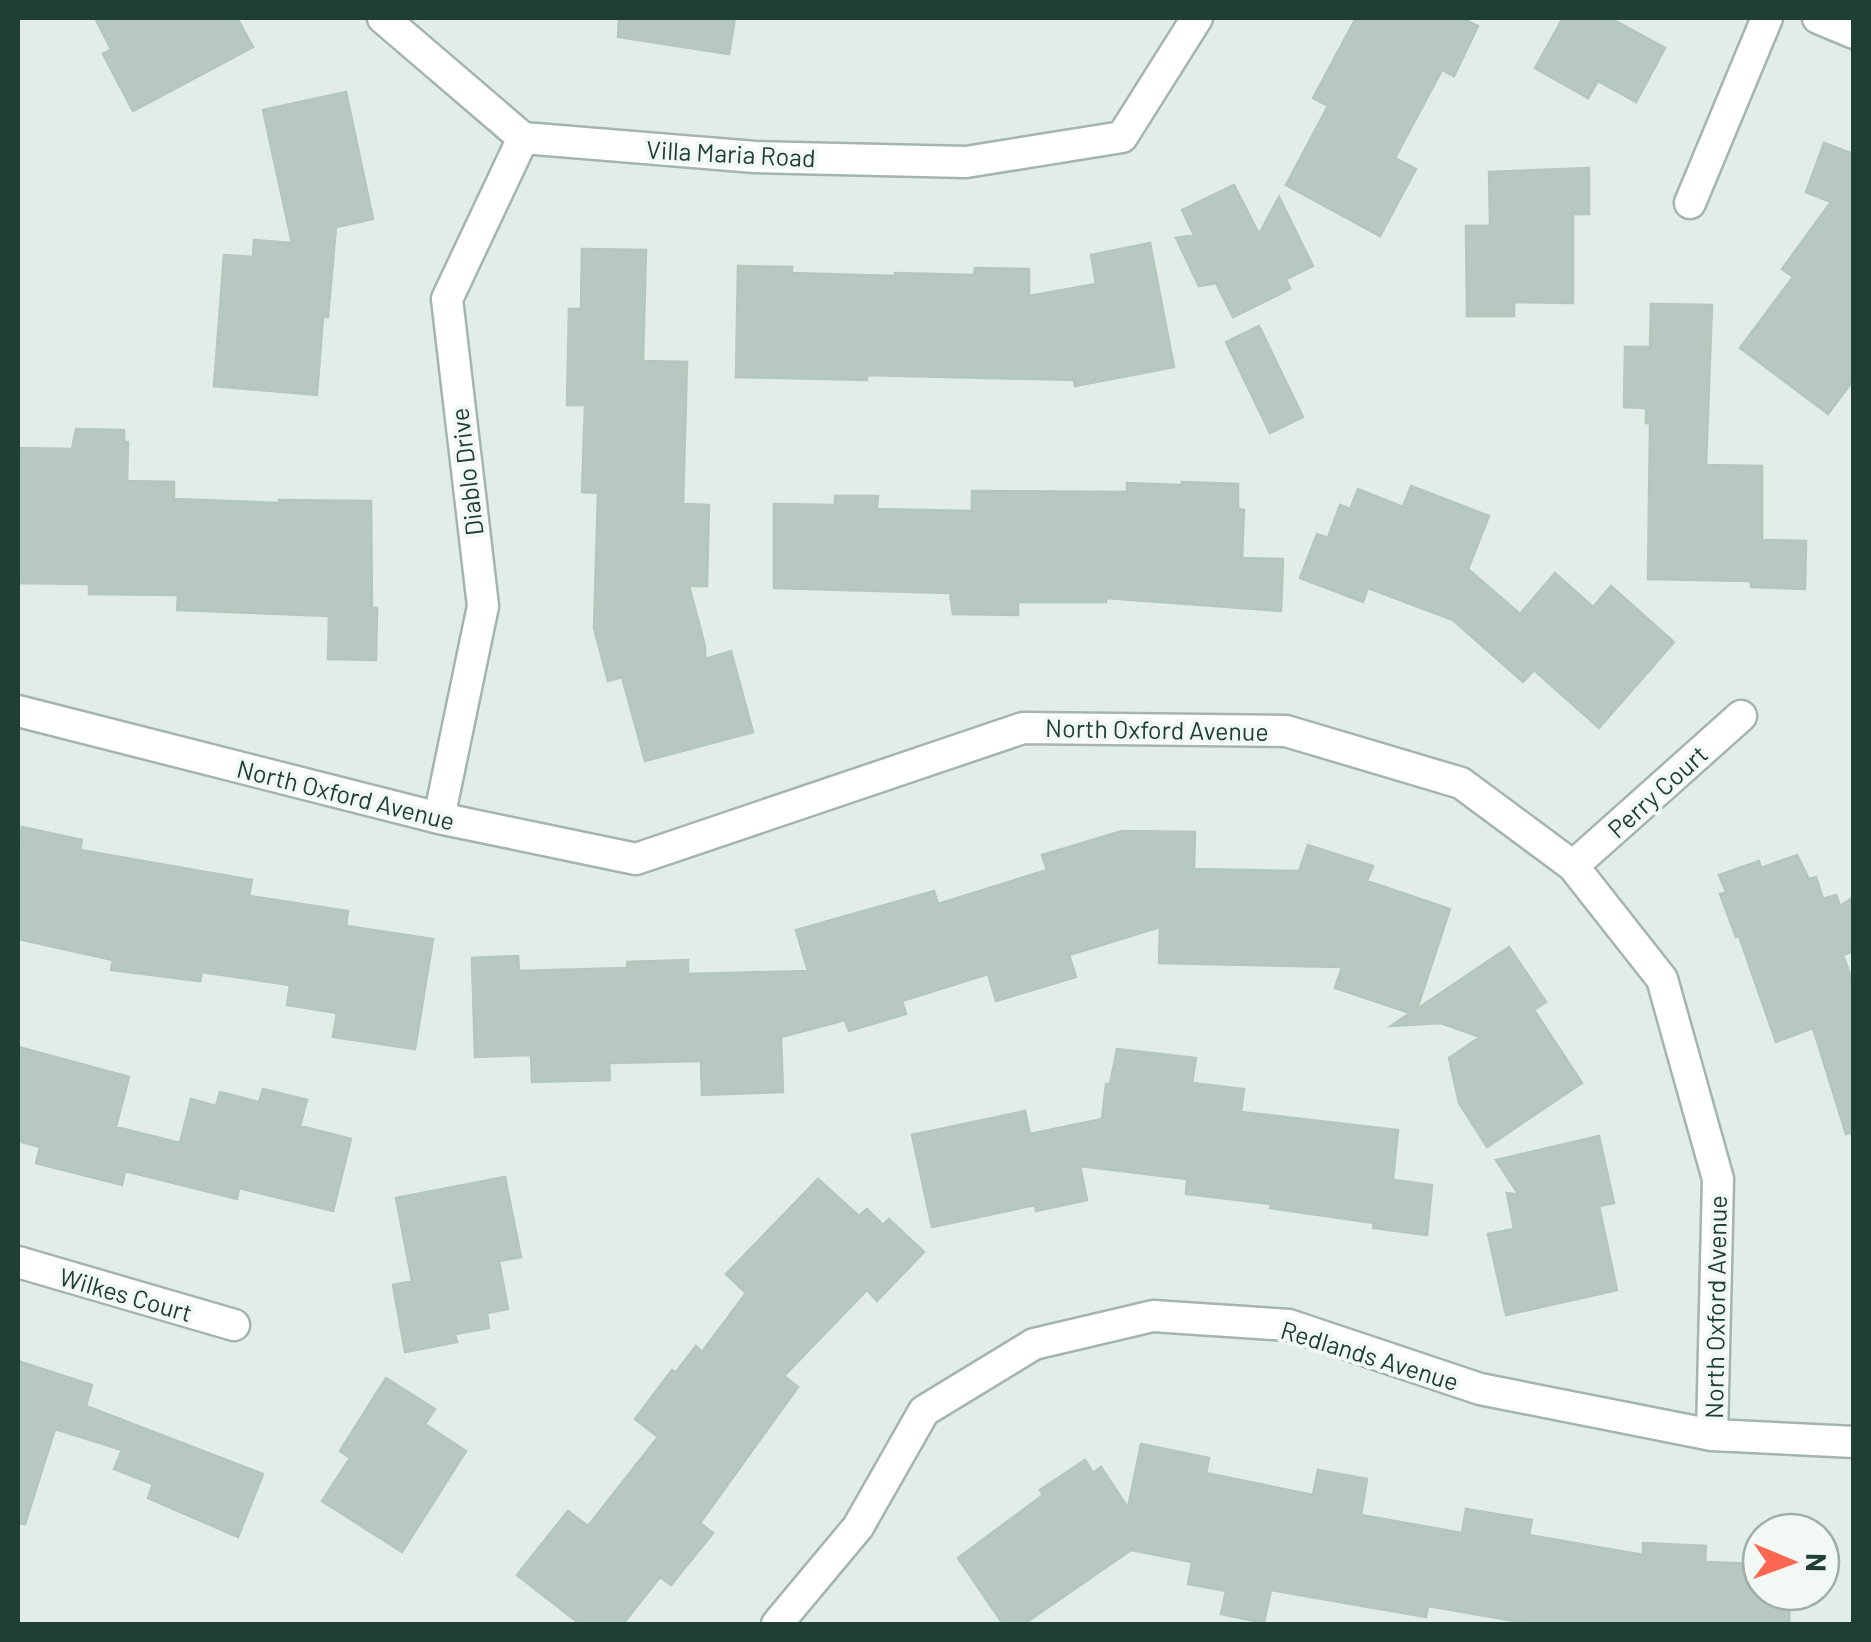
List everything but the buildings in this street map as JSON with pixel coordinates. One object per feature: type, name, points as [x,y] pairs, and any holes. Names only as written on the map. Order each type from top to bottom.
[{"type":"street","points":[[383,18],[523,138]]},
{"type":"street","name":"Villa Maria Road","points":[[523,138],[756,157],[966,162],[1122,137],[1197,18]]},
{"type":"street","points":[[1690,203],[1767,18]]},
{"type":"street","points":[[1818,18],[1854,33]]},
{"type":"street","name":"Diablo Drive","points":[[439,818],[483,606],[447,299],[523,138]]},
{"type":"street","name":"North Oxford Avenue","points":[[18,711],[439,818],[636,858],[1023,728],[1286,731],[1461,783],[1573,866],[1662,979],[1718,1179],[1712,1435]]},
{"type":"street","name":"Perry Court","points":[[1573,866],[1741,716]]},
{"type":"street","name":"Wilkes Court","points":[[18,1262],[234,1325]]},
{"type":"street","name":"Redlands Avenue","points":[[777,1624],[858,1527],[924,1410],[1034,1344],[1152,1316],[1290,1325],[1480,1389],[1712,1435],[1854,1442]]}]
